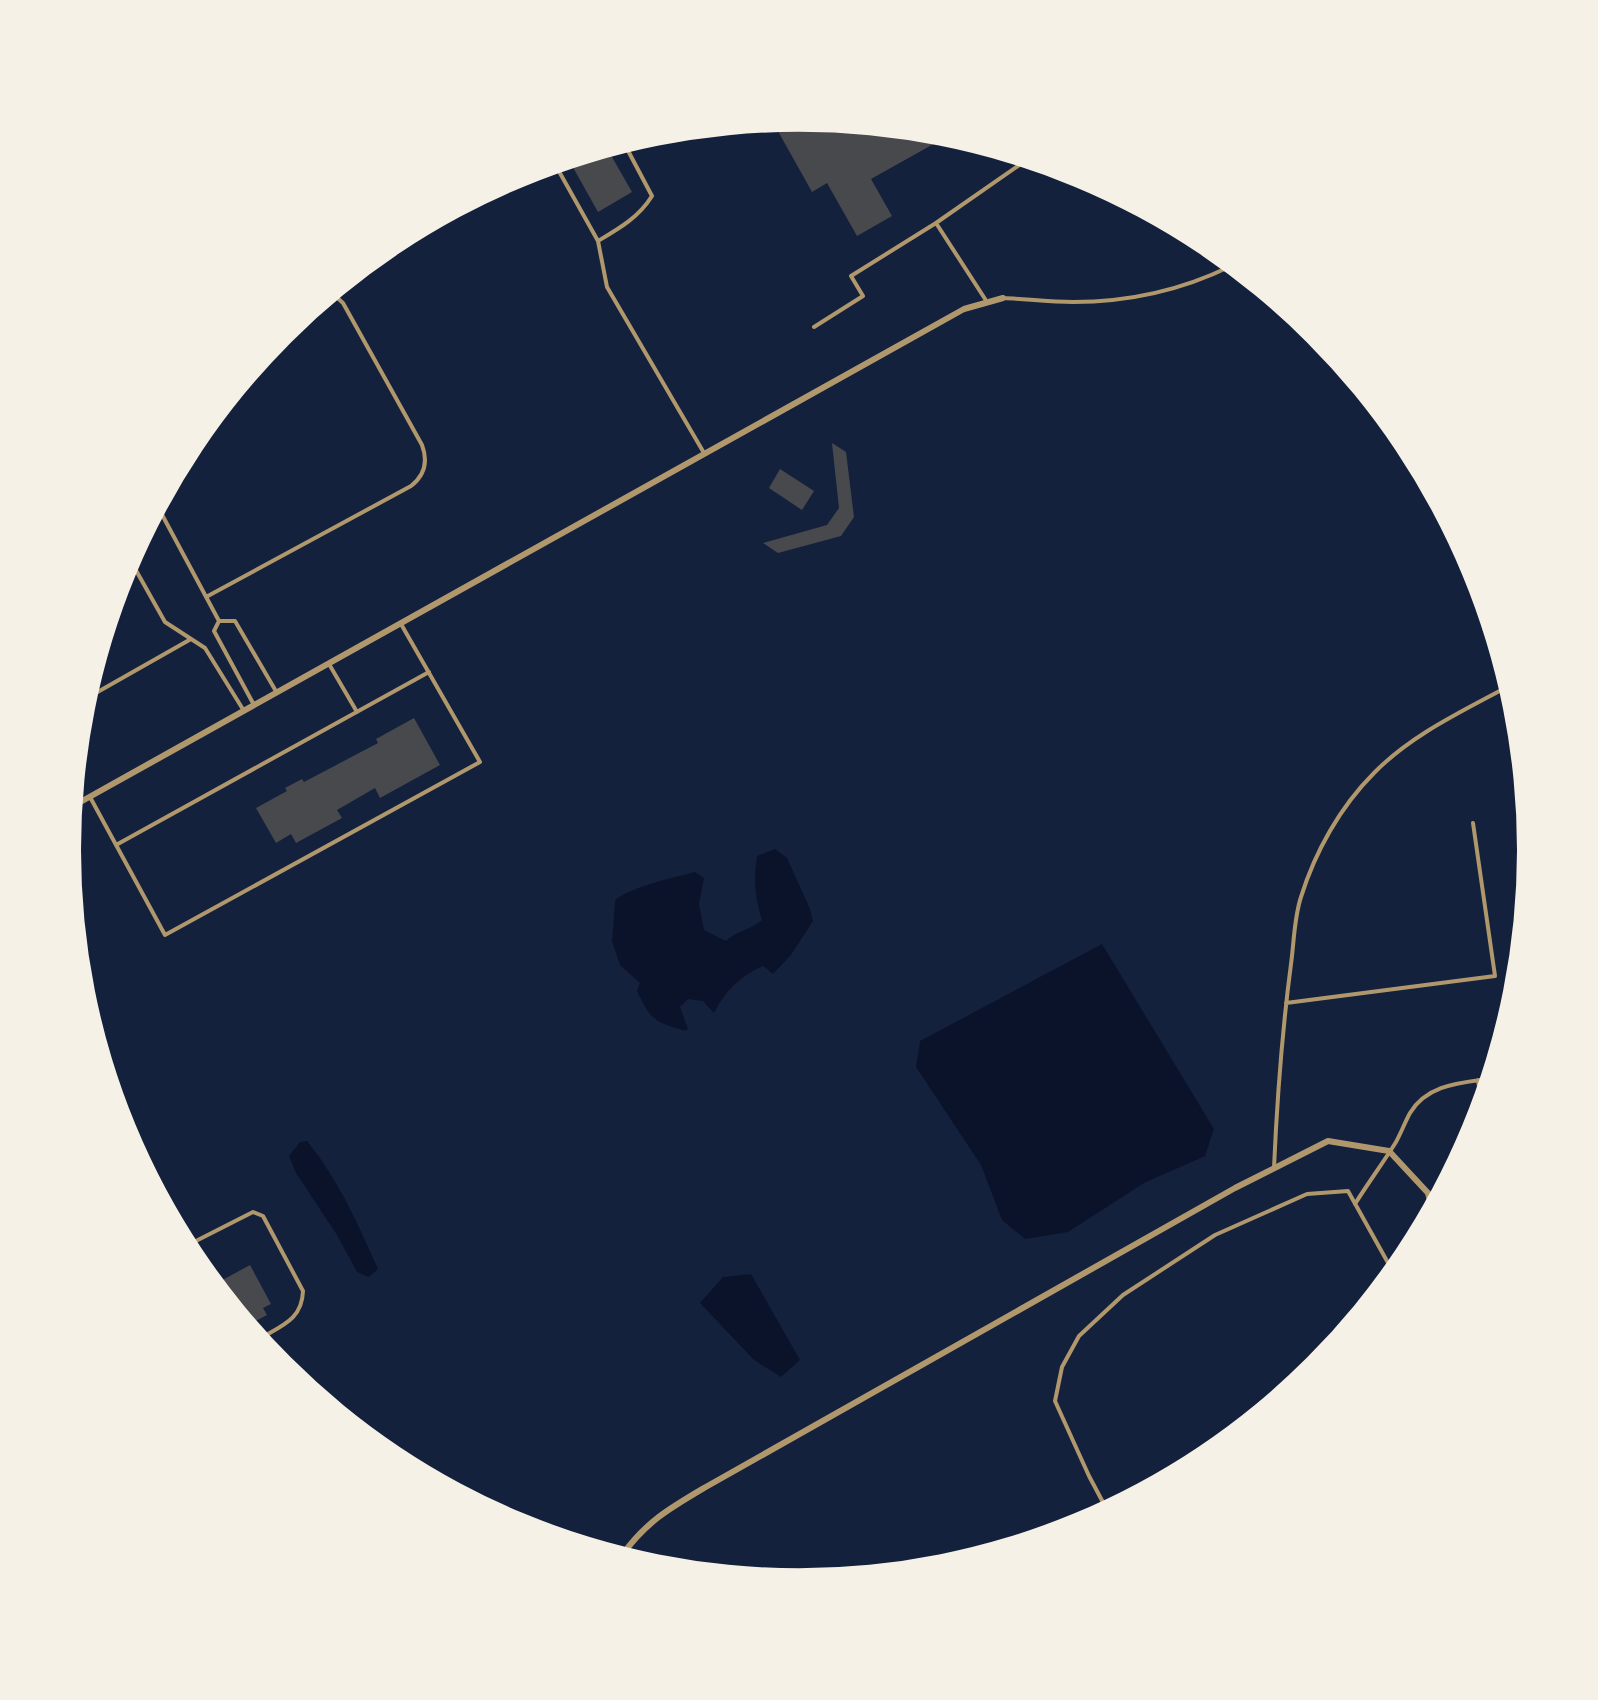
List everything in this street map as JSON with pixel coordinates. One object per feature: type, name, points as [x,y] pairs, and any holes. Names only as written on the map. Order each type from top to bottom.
[{"type":"street","points":[[83,801],[964,309],[1003,298]]},
{"type":"street","points":[[628,1547],[662,1513],[670,1508],[1235,1188],[1328,1141],[1389,1151],[1429,1195]]},
{"type":"lane","points":[[598,241],[632,220],[652,196],[628,153]]},
{"type":"lane","points":[[814,327],[863,296],[851,276],[936,223],[1018,166]]},
{"type":"lane","points":[[560,173],[598,241],[606,286],[704,453]]},
{"type":"lane","points":[[936,223],[987,302]]},
{"type":"lane","points":[[1003,298],[1072,302],[1117,299],[1185,286],[1222,270]]},
{"type":"lane","points":[[206,597],[411,486],[424,470],[425,453],[422,445],[339,299]]},
{"type":"lane","points":[[163,517],[219,621]]},
{"type":"lane","points":[[137,573],[165,622],[205,648],[244,711]]},
{"type":"lane","points":[[219,621],[235,621],[277,693]]},
{"type":"lane","points":[[219,621],[214,631],[255,705]]},
{"type":"lane","points":[[90,797],[165,935],[470,768],[480,762],[401,624]]},
{"type":"lane","points":[[99,691],[191,639]]},
{"type":"lane","points":[[329,664],[357,713]]},
{"type":"lane","points":[[116,845],[429,672]]},
{"type":"lane","points":[[1274,1168],[1279,1069],[1300,898],[1323,842],[1348,804],[1373,773],[1405,746],[1499,691]]},
{"type":"lane","points":[[1286,1003],[1495,976],[1473,823]]},
{"type":"lane","points":[[1355,1204],[1396,1142],[1411,1111],[1419,1101],[1448,1085],[1478,1080]]},
{"type":"lane","points":[[1102,1501],[1055,1401],[1062,1367],[1079,1336],[1123,1294],[1215,1235],[1307,1194],[1348,1191],[1387,1261]]},
{"type":"lane","points":[[197,1241],[253,1212],[263,1216],[303,1291],[302,1303],[292,1320],[269,1334]]},
{"type":"water","points":[[775,849],[787,858],[810,909],[813,921],[791,955],[773,974],[763,966],[740,979],[728,991],[714,1013],[703,1001],[688,999],[680,1007],[688,1029],[685,1031],[655,1019],[637,991],[640,983],[620,965],[612,941],[615,901],[620,896],[640,888],[695,872],[704,878],[699,904],[704,930],[726,941],[762,920],[755,889],[757,856]]},
{"type":"water","points":[[1102,944],[1214,1129],[1205,1156],[1144,1183],[1068,1232],[1025,1239],[1002,1220],[981,1165],[916,1067],[920,1041]]},
{"type":"water","points":[[307,1141],[338,1186],[378,1269],[369,1277],[357,1272],[337,1235],[296,1173],[289,1156],[300,1142]]},
{"type":"water","points":[[751,1274],[800,1360],[781,1377],[754,1360],[700,1303],[723,1277]]},
{"type":"building","points":[[779,133],[846,134],[893,138],[932,145],[871,179],[892,216],[857,236],[827,183],[812,192]]},
{"type":"building","points":[[612,156],[632,192],[598,212],[574,168]]},
{"type":"building","points":[[832,443],[846,452],[854,517],[841,536],[778,553],[763,543],[827,525],[839,508]]},
{"type":"building","points":[[780,469],[814,491],[802,510],[769,488]]},
{"type":"building","points":[[414,718],[440,765],[380,798],[375,788],[337,810],[342,818],[296,843],[291,834],[276,843],[256,808],[287,791],[285,788],[302,779],[304,782],[378,743],[376,739]]},
{"type":"building","points":[[250,1265],[271,1304],[263,1308],[267,1315],[257,1320],[224,1279]]}]
